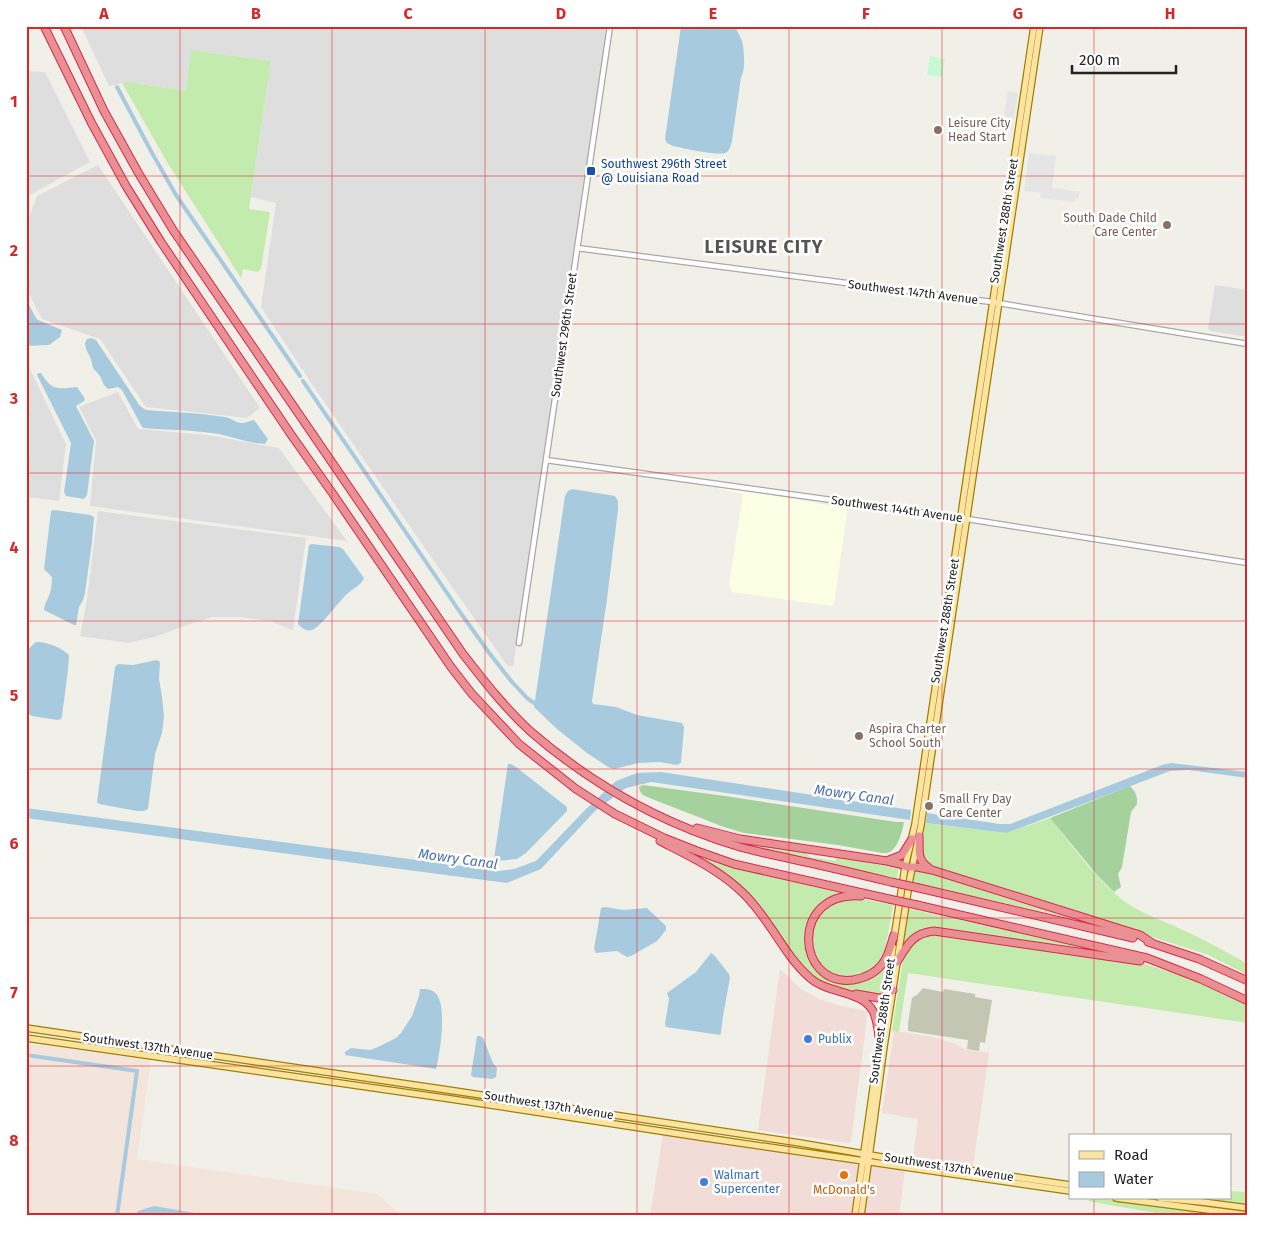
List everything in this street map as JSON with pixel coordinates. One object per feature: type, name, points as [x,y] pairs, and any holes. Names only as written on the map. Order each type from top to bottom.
[{"type":"highway","points":[[44,26],[91,122],[126,186],[161,242],[451,667],[472,694],[518,744],[586,796],[615,814],[664,838],[697,851],[734,864],[1147,958],[1229,991],[1248,1001]]},
{"type":"highway","points":[[64,26],[104,111],[173,230],[463,654],[484,681],[530,730],[559,754],[618,794],[672,822],[705,835],[742,847],[1152,943],[1199,959],[1248,981]]},
{"type":"highway","points":[[652,812],[712,832],[740,839],[887,861],[908,867],[932,870],[1128,931],[1140,935],[1152,943]]},
{"type":"highway","points":[[615,814],[624,822],[705,864],[744,894],[762,915],[801,970],[815,982],[841,993],[879,998],[885,997],[893,990]]},
{"type":"highway","points":[[887,861],[902,855],[915,838]]},
{"type":"highway","points":[[915,838],[920,858],[932,870]]},
{"type":"highway","points":[[878,896],[846,896],[834,900],[822,908],[814,918],[809,932],[810,952],[816,964],[828,974],[844,980],[864,978],[882,964],[887,956],[894,935]]},
{"type":"highway","points":[[897,962],[912,940],[923,933],[934,930],[1139,961],[1189,974]]},
{"type":"highway","points":[[848,994],[863,1000],[870,1006],[874,1012],[879,1037]]},
{"type":"main road","name":"Southwest 288th Street","points":[[867,1155],[879,1037],[894,935],[915,838],[916,816],[964,518],[996,302],[1034,26]]},
{"type":"main road","name":"Southwest 288th Street","points":[[996,302],[1040,26]]},
{"type":"main road","name":"Southwest 288th Street","points":[[861,1216],[866,1162],[897,962],[908,867]]},
{"type":"main road","name":"Southwest 137th Avenue","points":[[26,1028],[720,1131],[1069,1191]]},
{"type":"main road","points":[[38,1039],[40,1030]]},
{"type":"main road","name":"Southwest 137th Avenue","points":[[26,1038],[866,1162],[924,1167],[1069,1185]]},
{"type":"main road","points":[[134,1053],[135,1044]]},
{"type":"main road","points":[[559,1116],[560,1107]]},
{"type":"main road","points":[[668,1132],[675,1128],[714,1133],[720,1131]]},
{"type":"main road","name":"Southwest 288th Street","points":[[855,1216],[866,1162]]},
{"type":"main road","points":[[1132,1200],[1248,1215]]},
{"type":"main road","points":[[1181,1200],[1248,1208]]},
{"type":"street","name":"Southwest 296th Street","points":[[519,643],[610,26]]},
{"type":"street","name":"Southwest 147th Avenue","points":[[577,248],[996,302],[1248,344]]},
{"type":"street","name":"Southwest 144th Avenue","points":[[546,460],[964,518],[1248,563]]},
{"type":"shaded area","points":[[81,26],[607,26],[513,667],[507,665],[427,551],[261,307],[276,203],[251,197],[271,61],[192,50],[186,91],[127,82],[109,86]]},
{"type":"shaded area","points":[[26,71],[45,72],[90,162],[26,197]]},
{"type":"shaded area","points":[[1008,91],[1018,93],[1012,130],[1002,129]]},
{"type":"shaded area","points":[[1029,153],[1056,156],[1052,188],[1080,192],[1078,199],[1075,199],[1074,202],[1040,198],[1041,193],[1024,191]]},
{"type":"shaded area","points":[[98,165],[260,408],[247,418],[146,407],[100,339],[42,319],[26,288],[26,225],[37,196]]},
{"type":"shaded area","points":[[1215,285],[1248,290],[1248,337],[1211,331],[1208,328]]},
{"type":"shaded area","points":[[29,367],[66,444],[59,501],[26,497],[26,368]]},
{"type":"shaded area","points":[[118,392],[138,429],[207,435],[279,448],[347,541],[90,506],[96,441],[79,407]]},
{"type":"shaded area","points":[[672,478],[845,508],[847,512],[834,603],[832,606],[732,592],[729,585],[743,494]]},
{"type":"shaded area","points":[[98,511],[306,538],[293,630],[270,621],[240,617],[212,617],[155,637],[128,643],[80,636],[87,599]]},
{"type":"shaded area","points":[[780,969],[801,989],[819,999],[841,1006],[868,1011],[851,1141],[848,1143],[758,1130]]},
{"type":"shaded area","points":[[923,988],[943,992],[944,989],[975,994],[975,997],[992,1000],[985,1043],[980,1042],[979,1051],[967,1049],[968,1040],[908,1031],[912,998]]},
{"type":"shaded area","points":[[894,1031],[933,1037],[953,1043],[967,1050],[989,1053],[973,1166],[913,1157],[918,1119],[882,1113]]},
{"type":"shaded area","points":[[26,1043],[151,1060],[137,1159],[377,1194],[402,1216],[26,1216]]},
{"type":"shaded area","points":[[663,1134],[905,1169],[899,1216],[650,1216]]},
{"type":"green space","points":[[191,50],[271,61],[249,209],[270,212],[261,269],[257,272],[243,269],[241,278],[167,162],[122,83],[127,82],[186,91]]},
{"type":"green space","points":[[930,56],[945,59],[942,77],[927,75]]},
{"type":"green space","points":[[643,785],[904,822],[898,843],[890,852],[882,853],[838,845],[744,833],[643,795],[639,787]]},
{"type":"green space","points":[[1130,786],[1135,792],[1137,804],[1131,812],[1122,867],[1118,874],[1121,887],[1114,892],[1097,875],[1050,818]]},
{"type":"green space","points":[[1050,818],[1086,863],[1106,885],[1127,903],[1248,964],[1248,975],[1208,955],[936,869],[926,863],[921,849],[924,823],[1007,833]]},
{"type":"green space","points":[[723,838],[804,851],[810,857],[836,861],[836,858],[840,856],[899,865],[897,879],[751,846]]},
{"type":"green space","points":[[694,856],[844,894],[819,907],[814,912],[806,929],[805,945],[808,956],[826,976],[857,981],[888,958],[883,995],[878,996],[833,987],[810,974],[796,958],[764,913]]},
{"type":"green space","points":[[915,868],[1085,921],[912,882]]},
{"type":"green space","points":[[854,898],[893,905],[884,957],[879,965],[860,977],[838,977],[825,970],[816,960],[811,942],[814,925],[824,910],[836,903]]},
{"type":"green space","points":[[909,909],[1115,954],[939,928],[903,946]]},
{"type":"green space","points":[[929,933],[1144,964],[1186,977],[1248,1005],[1248,1023],[908,973],[899,1032],[892,1031],[903,959],[913,943]]},
{"type":"green space","points":[[1232,1191],[1248,1192],[1248,1206],[1196,1200],[1232,1200]]},
{"type":"green space","points":[[1114,1200],[1235,1216],[1173,1216],[1087,1201]]},
{"type":"water","points":[[681,26],[735,26],[742,41],[744,70],[741,77],[732,141],[727,152],[710,153],[673,146],[667,143],[665,139]]},
{"type":"water","points":[[26,299],[38,320],[62,330],[60,337],[49,345],[26,346]]},
{"type":"water","points":[[87,339],[96,340],[140,406],[146,410],[215,416],[241,423],[254,420],[268,439],[265,444],[260,444],[219,434],[143,428],[122,390],[118,387],[108,389],[93,368],[85,343]]},
{"type":"water","points":[[41,373],[48,383],[56,388],[77,387],[85,399],[76,406],[94,441],[87,495],[84,499],[66,496],[64,492],[71,443],[37,375]]},
{"type":"water","points":[[572,489],[615,496],[618,501],[593,704],[616,707],[637,715],[682,723],[684,727],[681,763],[677,765],[659,762],[638,763],[614,769],[608,767],[557,729],[534,707],[565,496]]},
{"type":"water","points":[[55,510],[94,517],[85,593],[79,607],[76,625],[44,610],[52,585],[52,577],[44,569],[51,511]]},
{"type":"water","points":[[309,545],[343,549],[364,578],[316,628],[308,630],[298,624]]},
{"type":"water","points":[[36,642],[54,646],[69,655],[62,716],[58,720],[32,716],[26,712],[26,651]]},
{"type":"water","points":[[157,660],[160,662],[159,679],[164,717],[162,733],[155,754],[148,809],[137,811],[99,804],[97,802],[115,667],[118,664],[133,665]]},
{"type":"water","points":[[1171,763],[1248,772],[1248,778],[1188,770],[1170,771],[1007,833],[926,823],[927,813],[1010,824]]},
{"type":"water","points":[[508,764],[516,767],[567,807],[567,811],[526,853],[517,859],[496,861],[494,859]]},
{"type":"water","name":"Mowry Canal","points":[[661,772],[911,810],[910,820],[651,782],[626,788],[595,811],[541,869],[507,883],[26,818],[26,808],[499,871],[514,869],[536,861],[616,781],[637,773]]},
{"type":"water","points":[[601,908],[623,910],[647,908],[666,926],[666,930],[657,941],[631,956],[627,957],[617,951],[596,953],[594,949]]},
{"type":"water","points":[[711,953],[729,974],[730,978],[720,1035],[666,1027],[669,999],[667,993],[696,972]]},
{"type":"water","points":[[420,989],[434,992],[437,995],[442,1010],[442,1031],[436,1069],[345,1055],[345,1052],[351,1048],[370,1050],[396,1038],[412,1016]]},
{"type":"water","points":[[477,1036],[483,1038],[493,1063],[497,1068],[496,1077],[492,1079],[473,1077],[471,1075]]},
{"type":"water","points":[[154,1206],[208,1216],[134,1216],[138,1211]]},
{"type":"waterway","points":[[117,87],[176,195],[300,376]]},
{"type":"waterway","points":[[303,381],[462,615],[512,682],[534,703]]},
{"type":"waterway","points":[[26,1055],[137,1071],[117,1216]]},
{"type":"place","name":"Leisure City Head Start","points":[[938,130]]},
{"type":"place","name":"Southwest 296th Street @ Louisiana Road","points":[[591,171]]},
{"type":"place","name":"South Dade Child Care Center","points":[[1167,225]]},
{"type":"place","name":"Aspira Charter School South","points":[[859,736]]},
{"type":"place","name":"Small Fry Day Care Center","points":[[929,806]]},
{"type":"place","name":"Publix","points":[[808,1039]]},
{"type":"place","name":"McDonald's","points":[[844,1175]]},
{"type":"place","name":"Walmart Supercenter","points":[[704,1182]]},
{"type":"district","name":"LEISURE CITY","points":[[764,247]]}]
